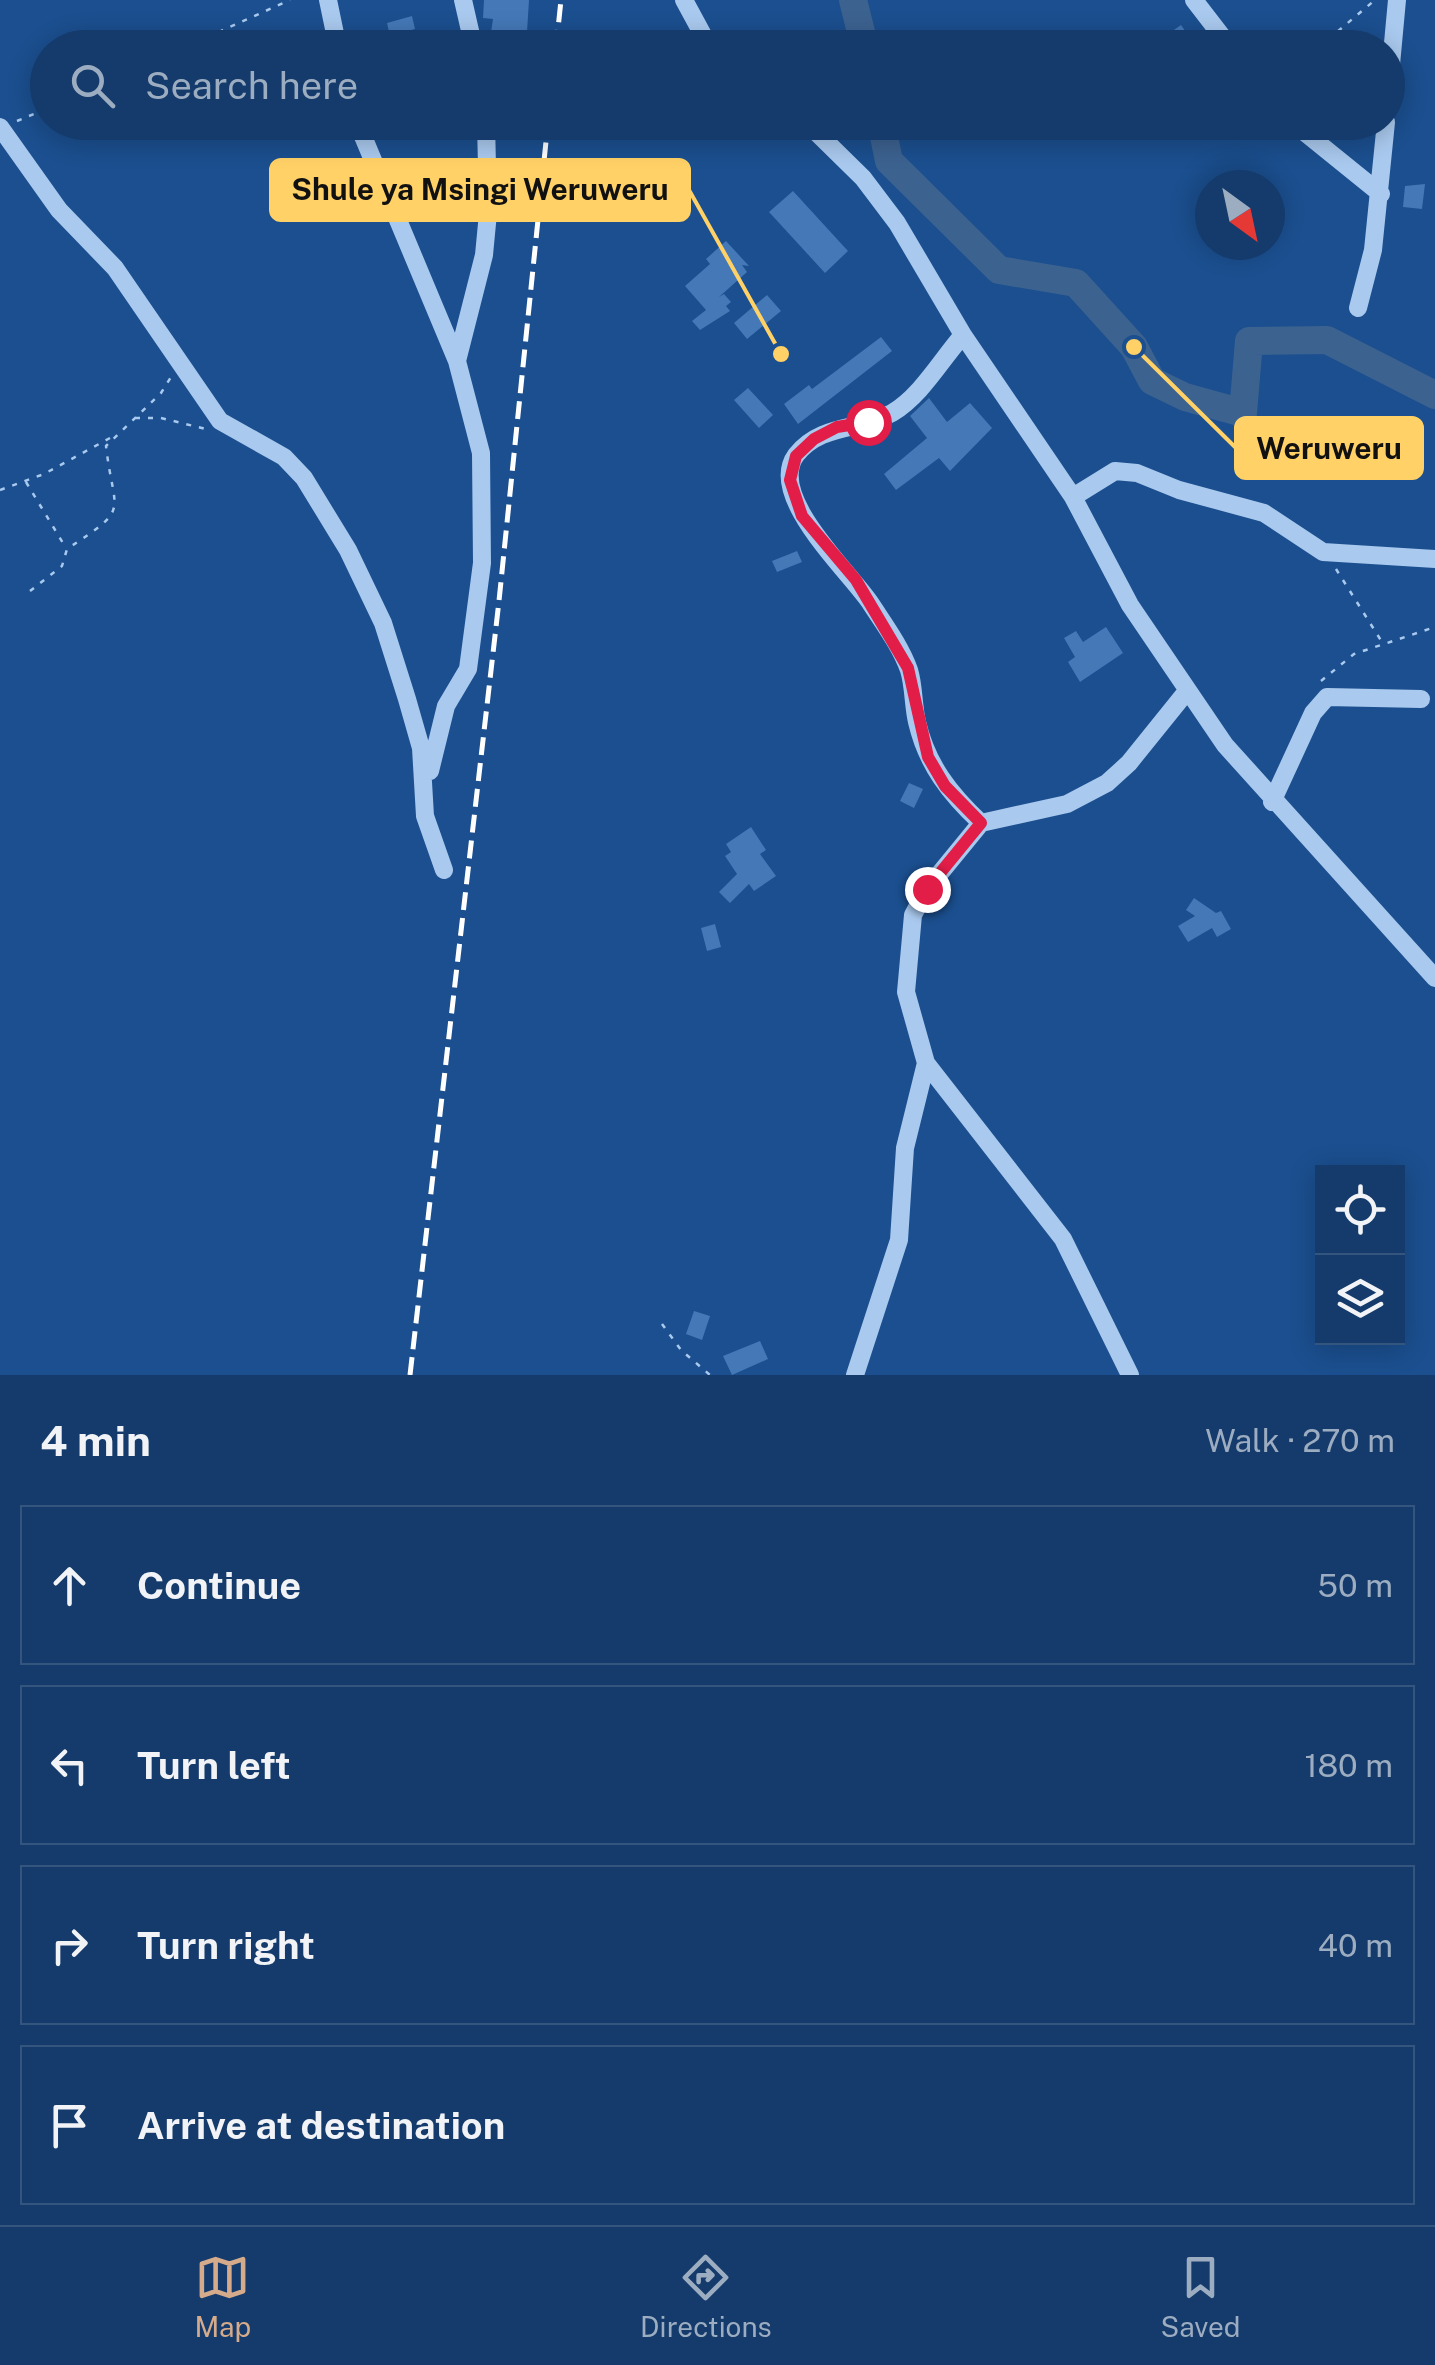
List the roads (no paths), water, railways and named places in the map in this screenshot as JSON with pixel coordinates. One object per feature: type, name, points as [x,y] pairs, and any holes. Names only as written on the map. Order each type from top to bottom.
[{"type":"street","points":[[328,0],[334,30]]},
{"type":"street","points":[[462,0],[470,30]]},
{"type":"street","points":[[684,0],[700,30]]},
{"type":"street","points":[[1194,0],[1217,30]]},
{"type":"street","points":[[1394,30],[1397,0]]},
{"type":"street","points":[[1,128],[58,210],[115,268],[178,362],[232,431],[267,445],[304,478],[364,577],[422,748],[425,816],[444,870]]},
{"type":"street","points":[[364,140],[458,361],[481,452],[482,563],[468,669],[446,706],[435,741],[425,816]]},
{"type":"street","points":[[458,361],[485,241],[486,140]]},
{"type":"street","points":[[825,140],[864,178],[1073,498],[1130,605],[1187,691],[1272,802],[1435,978]]},
{"type":"street","points":[[1314,140],[1381,194]]},
{"type":"street","points":[[1358,308],[1373,250],[1385,140]]},
{"type":"street","points":[[963,335],[914,396],[891,413],[837,427],[814,439],[796,456],[790,480],[802,516],[856,580],[908,668],[928,757],[945,786],[981,823]]},
{"type":"street","points":[[1073,498],[1115,471],[1136,473],[1179,490],[1264,513],[1323,552],[1435,559]]},
{"type":"street","points":[[1130,1375],[1063,1239],[926,1063],[906,992],[913,915],[934,878],[981,823],[1068,804],[1107,782],[1129,763],[1187,691]]},
{"type":"street","points":[[1272,802],[1313,714],[1327,697],[1421,699]]},
{"type":"street","points":[[856,1375],[900,1240],[906,1148],[926,1063]]},
{"type":"waterway","points":[[853,0],[860,30]]},
{"type":"waterway","points":[[885,140],[889,161],[999,270],[1076,283],[1134,347],[1152,381],[1185,397],[1243,413],[1249,341],[1327,340],[1435,395]]},
{"type":"railway","points":[[558,30],[561,0]]},
{"type":"railway","points":[[410,1375],[499,601],[546,140]]},
{"type":"place","name":"Weruweru","points":[[1134,347]]},
{"type":"place","name":"Shule ya Msingi Weruweru","points":[[781,354]]}]
